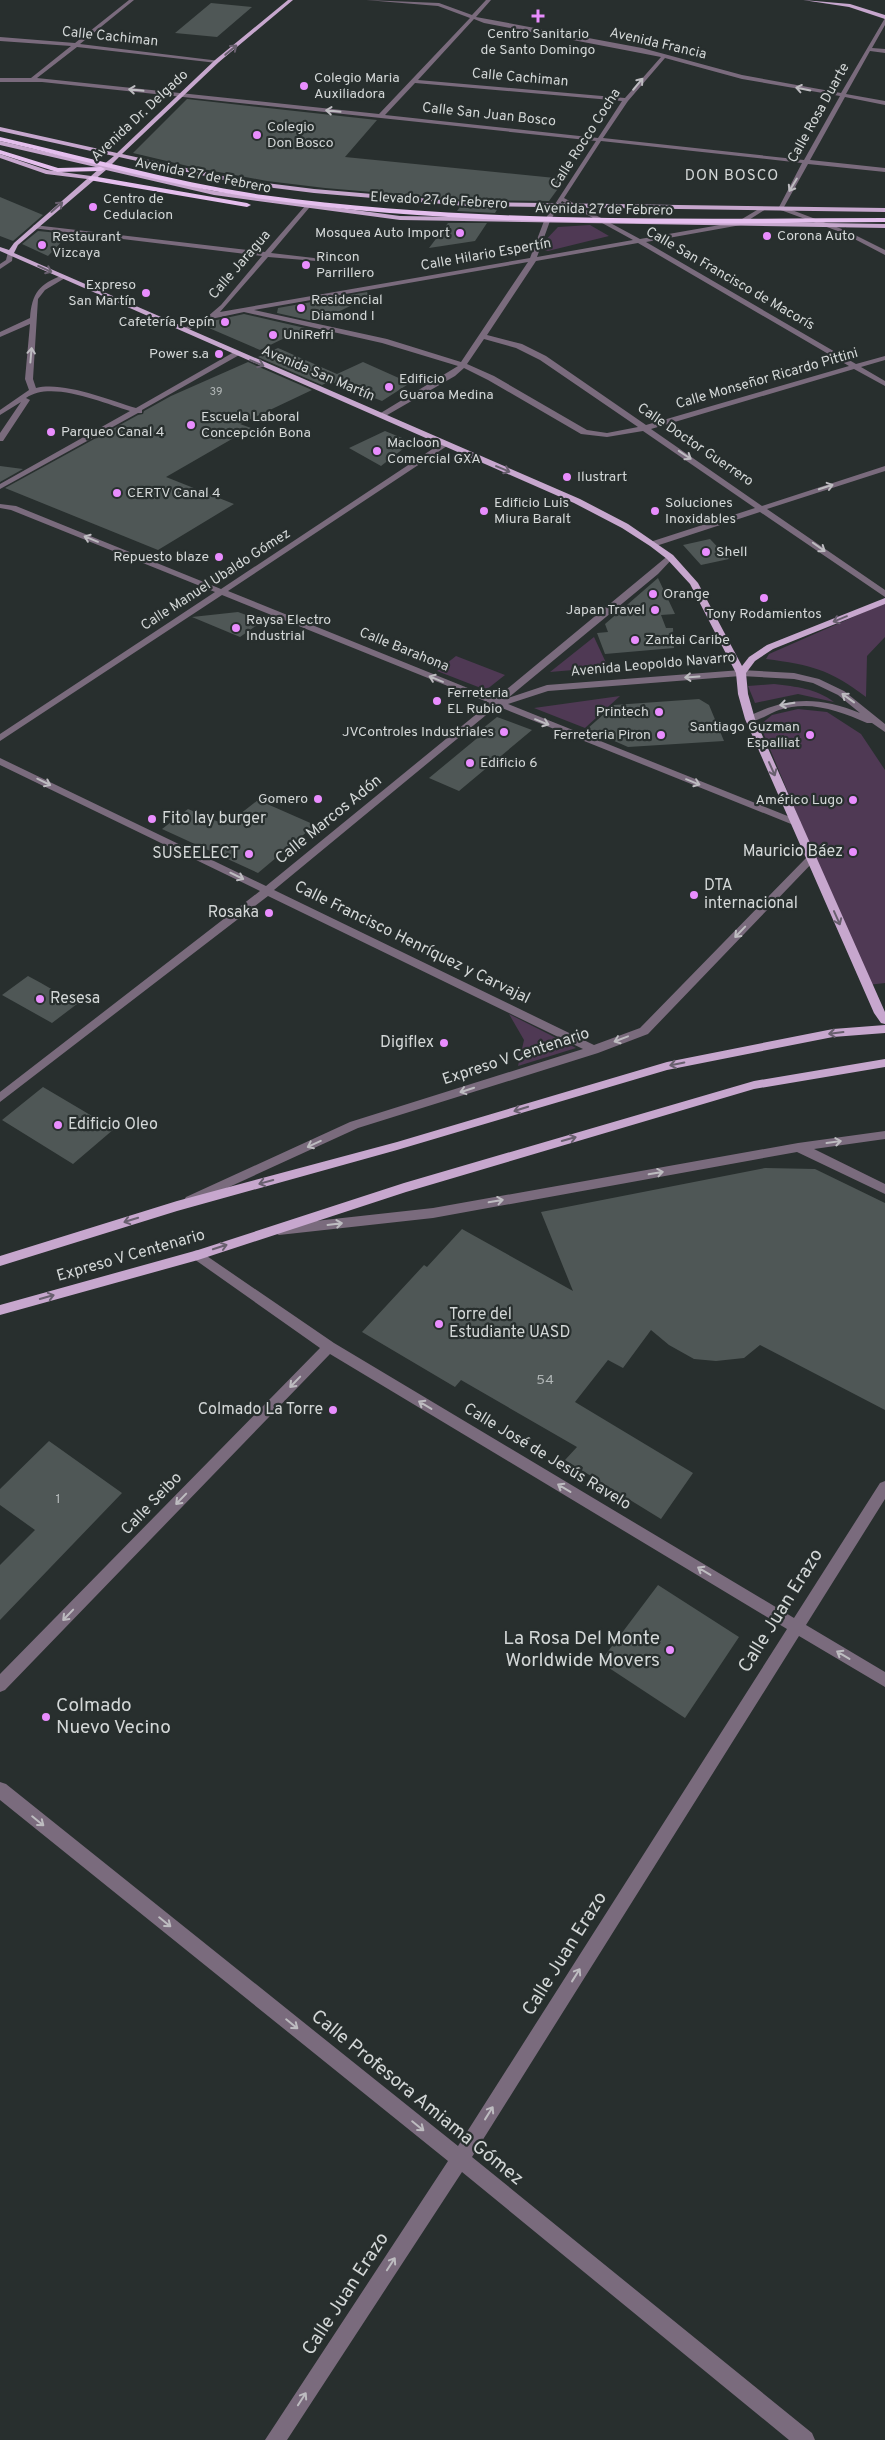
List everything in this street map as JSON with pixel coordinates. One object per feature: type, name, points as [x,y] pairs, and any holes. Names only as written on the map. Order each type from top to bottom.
[{"type":"highway","name":"Elevado 27 de Febrero","points":[[0,130],[221,181],[272,190],[363,200],[503,208],[885,210]]},
{"type":"highway","name":"Elevado 27 de Febrero","points":[[0,139],[130,171],[261,197],[405,213],[577,218],[885,220]]},
{"type":"highway","points":[[0,154],[44,168],[68,170],[103,169]]},
{"type":"highway","points":[[92,178],[199,198],[398,221],[524,224],[577,218]]},
{"type":"highway","points":[[782,220],[812,225],[885,226]]},
{"type":"main road","name":"Avenida Dr. Delgado","points":[[10,253],[16,244],[34,227],[103,169],[217,61],[291,0]]},
{"type":"main road","points":[[805,0],[850,6],[885,18]]},
{"type":"main road","name":"Avenida 27 de Febrero","points":[[0,130],[241,182],[314,191],[466,204],[885,210]]},
{"type":"main road","name":"Avenida 27 de Febrero","points":[[0,143],[103,169],[214,193],[400,218],[604,223],[869,226]]},
{"type":"main road","points":[[0,154],[46,172],[92,178]]},
{"type":"main road","name":"Avenida San Martín","points":[[0,249],[577,501],[625,526],[670,557],[694,583],[741,673],[743,694],[750,719],[811,859],[883,1015]]},
{"type":"main road","name":"Avenida Leopoldo Navarro","points":[[741,673],[752,659],[770,646],[885,601]]},
{"type":"main road","name":"Expreso V Centenario","points":[[0,1261],[178,1206],[397,1146],[667,1066],[824,1035],[885,1029]]},
{"type":"main road","name":"Expreso V Centenario","points":[[0,1310],[198,1254],[404,1188],[754,1085],[885,1063]]},
{"type":"street","points":[[32,80],[132,0]]},
{"type":"street","name":"Avenida Francia","points":[[368,0],[439,5],[456,9],[472,17],[664,55],[742,77],[885,103]]},
{"type":"street","points":[[381,116],[489,0]]},
{"type":"street","name":"Calle Rosa Duarte","points":[[780,208],[885,18]]},
{"type":"street","name":"Calle Cachiman","points":[[0,39],[75,45],[217,61]]},
{"type":"street","points":[[868,49],[885,52]]},
{"type":"street","name":"Calle Rocco Cocha","points":[[382,416],[452,374],[463,365],[533,260],[547,221],[556,205],[626,100],[664,55]]},
{"type":"street","name":"Calle San Juan Bosco","points":[[0,80],[32,80],[181,95],[885,170]]},
{"type":"street","name":"Calle Cachiman","points":[[412,81],[626,100]]},
{"type":"street","name":"Calle San Francisco de Macorís","points":[[562,198],[885,384]]},
{"type":"street","name":"Calle Jaragua","points":[[184,330],[209,318],[223,306],[265,254],[307,207]]},
{"type":"street","name":"Calle Hilario Espertín","points":[[209,318],[739,224],[764,208]]},
{"type":"street","points":[[780,208],[845,232],[885,253]]},
{"type":"street","points":[[869,226],[885,226]]},
{"type":"street","points":[[34,227],[314,260]]},
{"type":"street","points":[[0,267],[9,261],[10,253]]},
{"type":"street","points":[[33,390],[29,379],[35,299],[44,290],[63,277]]},
{"type":"street","points":[[246,310],[384,341],[463,365]]},
{"type":"street","points":[[0,335],[34,319]]},
{"type":"street","name":"Calle Doctor Guerrero","points":[[482,336],[518,346],[543,358],[885,594]]},
{"type":"street","points":[[0,488],[237,354]]},
{"type":"street","name":"Calle Monseñor Ricardo Pittini","points":[[463,365],[491,378],[584,432],[597,436],[609,436],[645,428],[885,358]]},
{"type":"street","points":[[0,439],[33,390]]},
{"type":"street","points":[[0,412],[33,390],[69,391],[139,410]]},
{"type":"street","name":"Calle Manuel Ubaldo Gómez","points":[[0,738],[446,444]]},
{"type":"street","points":[[653,544],[885,468]]},
{"type":"street","name":"Calle Barahona","points":[[0,506],[13,508],[224,592],[497,704],[796,823]]},
{"type":"street","name":"Calle Marcos Adón","points":[[0,1098],[267,891],[497,704],[655,572],[670,557]]},
{"type":"street","points":[[741,673],[794,676],[816,681],[841,693],[884,728]]},
{"type":"street","name":"Avenida Leopoldo Navarro","points":[[497,704],[547,688],[741,673]]},
{"type":"street","points":[[750,719],[782,704],[802,702],[855,714],[884,728]]},
{"type":"street","name":"Calle Francisco Henríquez y Carvajal","points":[[0,761],[594,1050]]},
{"type":"street","name":"Expreso V Centenario","points":[[178,1206],[354,1125],[594,1050],[644,1031],[811,859]]},
{"type":"street","name":"Expreso V Centenario","points":[[270,1231],[433,1213],[798,1147],[885,1135]]},
{"type":"street","points":[[798,1147],[885,1189]]},
{"type":"street","name":"Calle José de Jesús Ravelo","points":[[198,1254],[329,1348],[885,1680]]},
{"type":"street","name":"Calle Seibo","points":[[0,1685],[329,1348]]},
{"type":"street","name":"Calle Juan Erazo","points":[[275,2440],[460,2159],[885,1487]]},
{"type":"street","name":"Calle Profesora Amiama Gómez","points":[[0,1790],[460,2159],[805,2440]]},
{"type":"shaded area","points":[[590,225],[609,236],[548,251],[538,248],[558,227]]},
{"type":"shaded area","points":[[885,603],[885,637],[867,656],[866,697],[830,674],[808,666],[766,659],[769,654]]},
{"type":"shaded area","points":[[594,637],[608,667],[550,672]]},
{"type":"shaded area","points":[[456,656],[505,675],[486,690],[437,671]]},
{"type":"shaded area","points":[[774,684],[813,691],[834,702],[798,694],[755,703],[748,686]]},
{"type":"shaded area","points":[[620,696],[585,728],[534,708]]},
{"type":"shaded area","points":[[798,709],[827,712],[861,734],[885,770],[885,983],[868,985],[760,725],[772,715]]},
{"type":"shaded area","points":[[509,1014],[576,1048],[518,1066],[524,1040]]},
{"type":"building","points":[[211,3],[252,7],[217,37],[175,33]]},
{"type":"building","name":"Colegio Don Bosco","points":[[187,99],[377,120],[345,157],[565,179],[549,201],[466,200],[267,181],[192,167],[133,153]]},
{"type":"building","points":[[0,197],[43,215],[13,241],[0,236]]},
{"type":"building","points":[[460,207],[498,208],[495,213],[457,211]]},
{"type":"building","name":"Mosquea Auto Import","points":[[448,223],[487,223],[475,241],[429,248]]},
{"type":"building","name":"Restaurant Vizcaya","points":[[38,231],[69,234],[48,256],[22,244]]},
{"type":"building","points":[[367,292],[369,297],[317,322],[277,313],[278,308]]},
{"type":"building","points":[[244,314],[305,328],[260,350],[202,325]]},
{"type":"building","points":[[278,348],[337,374],[363,362],[410,383],[382,401],[330,381],[322,385],[258,357]]},
{"type":"building","name":"CERTV Canal 4","points":[[248,362],[312,390],[240,424],[251,428],[166,477],[234,504],[158,550],[5,488],[143,414],[144,411],[171,396]]},
{"type":"building","name":"Macloon Comercial GXA","points":[[385,431],[412,442],[381,466],[349,448]]},
{"type":"building","points":[[0,466],[23,469],[0,482]]},
{"type":"building","name":"Shell","points":[[710,539],[729,559],[701,565],[683,545]]},
{"type":"building","points":[[658,578],[675,614],[661,615],[666,628],[673,628],[674,648],[605,654],[597,633],[608,632],[605,624]]},
{"type":"building","name":"Raysa Electro Industrial","points":[[238,612],[263,621],[240,637],[192,617]]},
{"type":"building","points":[[699,699],[709,705],[724,741],[628,747],[587,729],[614,705]]},
{"type":"building","name":"Edificio 6","points":[[497,717],[532,730],[459,791],[429,778],[481,735],[477,733]]},
{"type":"building","name":"SUSEELECT","points":[[258,800],[315,825],[258,873],[162,829],[188,809],[226,825]]},
{"type":"building","name":"Resesa","points":[[28,976],[77,1004],[52,1023],[2,995]]},
{"type":"building","name":"Edificio Oleo","points":[[43,1087],[114,1129],[73,1164],[2,1120]]},
{"type":"building","points":[[765,1168],[815,1169],[885,1203],[885,1410],[760,1345],[744,1358],[716,1361],[694,1359],[669,1345],[651,1330],[623,1368],[608,1360],[575,1402],[693,1473],[661,1519],[565,1460],[577,1447],[461,1380],[455,1387],[362,1332],[424,1265],[427,1267],[462,1229],[573,1291],[541,1212]]},
{"type":"building","points":[[49,1441],[122,1493],[0,1620],[0,1565],[35,1530],[0,1505],[0,1489]]},
{"type":"building","name":"La Rosa Del Monte Worldwide Movers","points":[[658,1585],[739,1637],[685,1718],[600,1662]]},
{"type":"place","name":"Centro Sanitario de Santo Domingo","points":[[538,16]]},
{"type":"place","name":"Colegio Maria Auxiliadora","points":[[304,86]]},
{"type":"place","name":"Colegio Don Bosco","points":[[257,135]]},
{"type":"place","name":"Centro de Cedulacion","points":[[93,207]]},
{"type":"place","name":"Mosquea Auto Import","points":[[460,233]]},
{"type":"place","name":"Corona Auto","points":[[767,236]]},
{"type":"place","name":"Restaurant Vizcaya","points":[[42,245]]},
{"type":"place","name":"Rincon Parrillero","points":[[306,265]]},
{"type":"place","name":"Expreso San Martín","points":[[146,293]]},
{"type":"place","name":"Residencial Diamond I","points":[[301,308]]},
{"type":"place","name":"Cafetería Pepín","points":[[225,322]]},
{"type":"place","name":"UniRefri","points":[[273,335]]},
{"type":"place","name":"Power s.a","points":[[219,354]]},
{"type":"place","name":"Edificio Guaroa Medina","points":[[389,387]]},
{"type":"place","name":"Escuela Laboral Concepción Bona","points":[[191,425]]},
{"type":"place","name":"Parqueo Canal 4","points":[[51,432]]},
{"type":"place","name":"Macloon Comercial GXA","points":[[377,451]]},
{"type":"place","name":"Ilustrart","points":[[567,477]]},
{"type":"place","name":"CERTV Canal 4","points":[[117,493]]},
{"type":"place","name":"Edificio Luis Miura Baralt","points":[[484,511]]},
{"type":"place","name":"Soluciones Inoxidables","points":[[655,511]]},
{"type":"place","name":"Shell","points":[[706,552]]},
{"type":"place","name":"Repuesto blaze","points":[[219,557]]},
{"type":"place","name":"Orange","points":[[653,594]]},
{"type":"place","name":"Tony Rodamientos","points":[[764,598]]},
{"type":"place","name":"Japan Travel","points":[[655,610]]},
{"type":"place","name":"Raysa Electro Industrial","points":[[236,628]]},
{"type":"place","name":"Zantai Caribe","points":[[635,640]]},
{"type":"place","name":"Ferreteria EL Rubio","points":[[437,701]]},
{"type":"place","name":"Printech","points":[[659,712]]},
{"type":"place","name":"JVControles Industriales","points":[[504,732]]},
{"type":"place","name":"Ferreteria Piron","points":[[661,735]]},
{"type":"place","name":"Santiago Guzman Espalliat","points":[[810,735]]},
{"type":"place","name":"Edificio 6","points":[[470,763]]},
{"type":"place","name":"Gomero","points":[[318,799]]},
{"type":"place","name":"Américo Lugo","points":[[853,800]]},
{"type":"place","name":"Fito lay burger","points":[[152,819]]},
{"type":"place","name":"Mauricio Báez","points":[[853,852]]},
{"type":"place","name":"SUSEELECT","points":[[249,854]]},
{"type":"place","name":"DTA internacional","points":[[694,895]]},
{"type":"place","name":"Rosaka","points":[[269,913]]},
{"type":"place","name":"Resesa","points":[[40,999]]},
{"type":"place","name":"Digiflex","points":[[444,1043]]},
{"type":"place","name":"Edificio Oleo","points":[[58,1125]]},
{"type":"place","name":"Torre del Estudiante UASD","points":[[439,1324]]},
{"type":"place","name":"Colmado La Torre","points":[[333,1410]]},
{"type":"place","name":"La Rosa Del Monte Worldwide Movers","points":[[670,1650]]},
{"type":"place","name":"Colmado Nuevo Vecino","points":[[46,1717]]},
{"type":"district","name":"DON BOSCO","points":[[732,176]]}]
